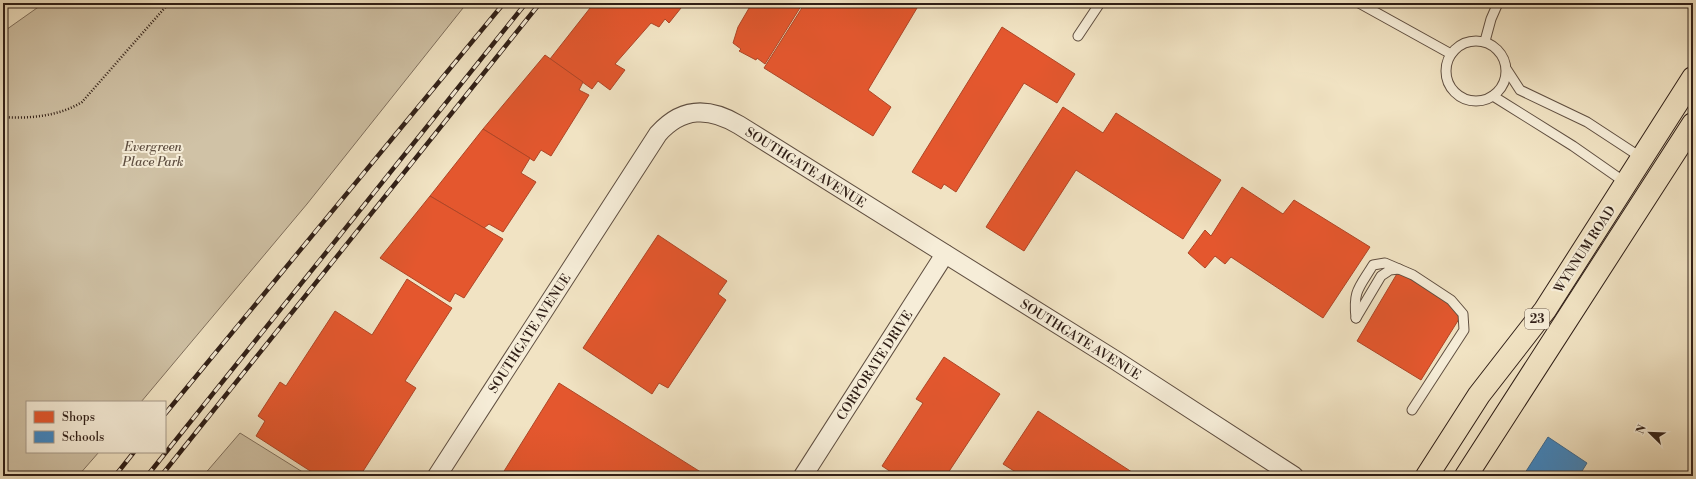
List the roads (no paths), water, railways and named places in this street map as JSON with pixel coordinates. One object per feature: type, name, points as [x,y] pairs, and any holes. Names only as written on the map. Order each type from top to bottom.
[{"type":"main road","name":"WYNNUM ROAD","points":[[1427,476],[1479,395],[1545,310],[1693,78]]},
{"type":"main road","name":"WYNNUM ROAD","points":[[1466,476],[1693,124]]},
{"type":"street","name":"SOUTHGATE AVENUE","points":[[437,476],[652,142],[664,127],[679,117],[696,112],[714,113],[731,120],[1122,364],[1294,476]]},
{"type":"street","name":"CORPORATE DRIVE","points":[[803,476],[945,254]]},
{"type":"lane","points":[[1078,36],[1100,3]]},
{"type":"lane","points":[[1359,3],[1451,54]]},
{"type":"lane","points":[[1485,41],[1491,19],[1498,3]]},
{"type":"lane","points":[[1507,70],[1501,89],[1484,101],[1473,102],[1464,99],[1455,93],[1449,84],[1446,74],[1447,64],[1451,54],[1457,47],[1466,42],[1475,40],[1485,41],[1501,52],[1505,60],[1507,70],[1520,90],[1587,122],[1642,158]]},
{"type":"lane","points":[[1493,96],[1573,146],[1626,183]]},
{"type":"lane","points":[[1399,269],[1390,270],[1381,276],[1356,318],[1354,300],[1357,291],[1373,266],[1385,263],[1399,269],[1413,275],[1451,300],[1463,314],[1464,330],[1412,410]]},
{"type":"railway","points":[[166,413],[504,3]]},
{"type":"railway","points":[[166,452],[526,3]]},
{"type":"railway","points":[[161,476],[540,3]]},
{"type":"railway","points":[[115,476],[133,453]]},
{"type":"railway","points":[[147,476],[165,453]]},
{"type":"park label","name":"Evergreen Place Park","points":[[153,154]]}]
